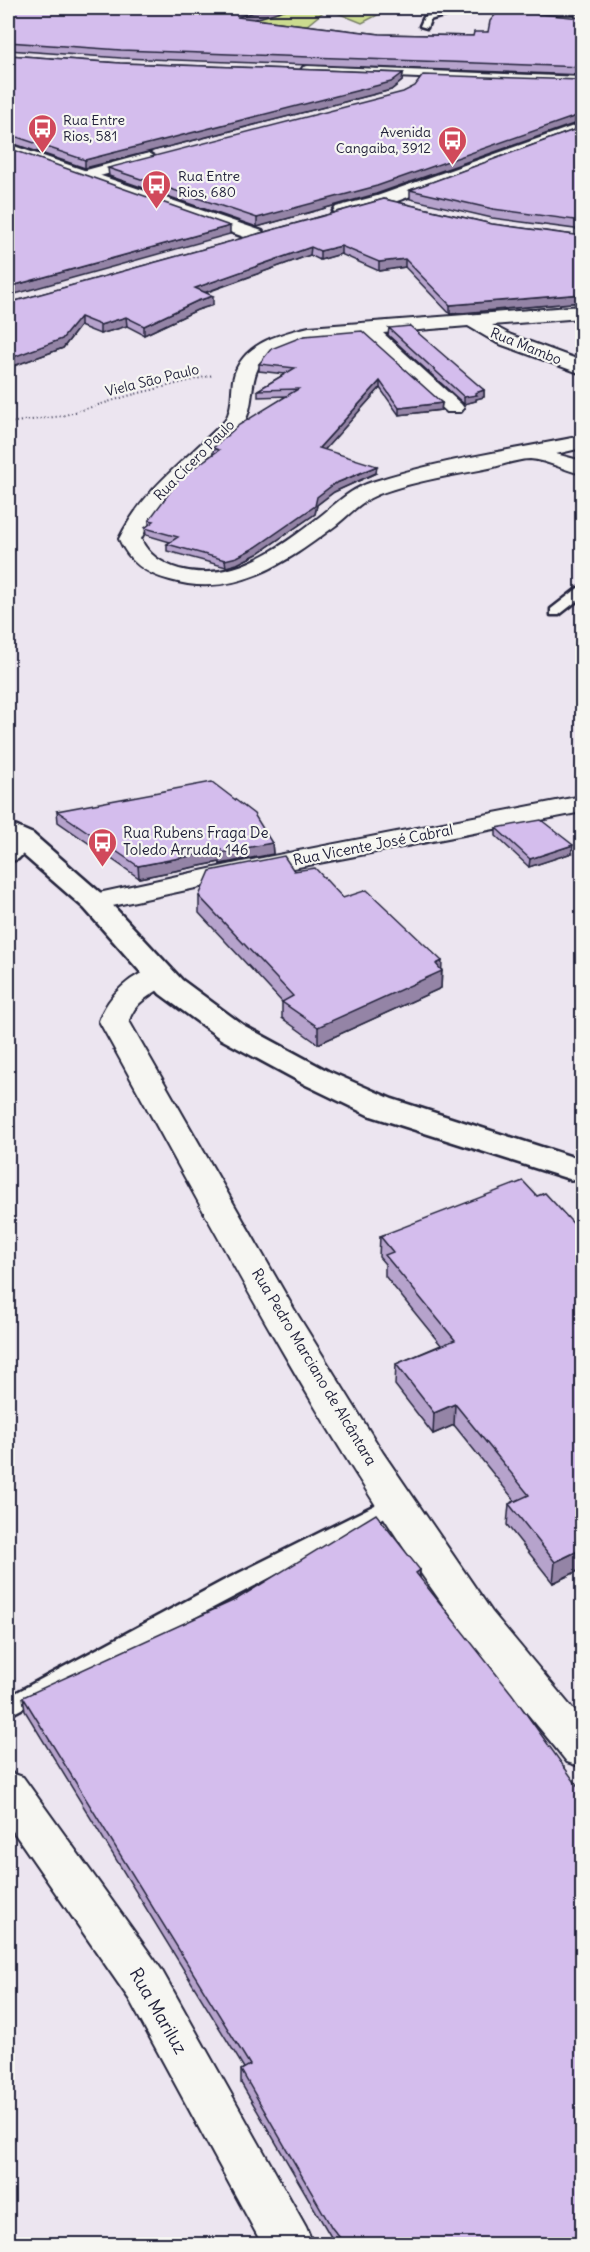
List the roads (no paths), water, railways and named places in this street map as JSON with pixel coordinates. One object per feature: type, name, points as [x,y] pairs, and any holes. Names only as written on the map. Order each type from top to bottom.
[{"type":"street","points":[[298,70],[582,81]]},
{"type":"street","points":[[408,90],[416,74]]},
{"type":"street","points":[[320,217],[383,200],[582,128]]},
{"type":"street","points":[[8,150],[256,235]]},
{"type":"street","points":[[85,175],[160,155]]},
{"type":"street","points":[[383,200],[416,207]]},
{"type":"street","points":[[222,244],[277,229]]},
{"type":"street","points":[[367,328],[582,312]]},
{"type":"street","name":"Rua Mambo","points":[[471,320],[504,339],[582,368]]},
{"type":"street","points":[[367,328],[453,408]]},
{"type":"street","name":"Rua Cícero Paulo","points":[[367,328],[288,337],[254,357],[242,373],[241,410],[233,423],[184,467],[138,518],[130,539],[134,551],[153,567],[181,578],[214,581],[242,576],[266,566],[355,498],[371,491],[405,479],[582,442]]},
{"type":"street","points":[[531,452],[582,468]]},
{"type":"street","name":"Rua Vicente José Cabral","points":[[94,902],[242,870],[582,804]]},
{"type":"street","points":[[13,841],[94,902],[171,987],[232,1032],[317,1078],[380,1107],[582,1172]]},
{"type":"street","name":"Rua Pedro Marciano de Alcântara","points":[[160,975],[124,999],[117,1008],[114,1021],[308,1361],[397,1502],[465,1606],[582,1749]]},
{"type":"street","name":"Rua Mariluz","points":[[8,1790],[145,1984],[289,2244]]},
{"type":"lane","points":[[424,26],[427,19],[436,14],[456,10],[482,9],[582,17]]},
{"type":"lane","points":[[555,612],[582,591]]},
{"type":"lane","points":[[8,1707],[230,1587],[397,1502]]},
{"type":"place","name":"Rua Entre Rios, 581","points":[[42,154]]},
{"type":"place","name":"Avenida Cangaiba, 3912","points":[[452,166]]},
{"type":"place","name":"Rua Entre Rios, 680","points":[[157,210]]},
{"type":"place","name":"Rua Rubens Fraga De Toledo Arruda, 146","points":[[102,868]]}]
